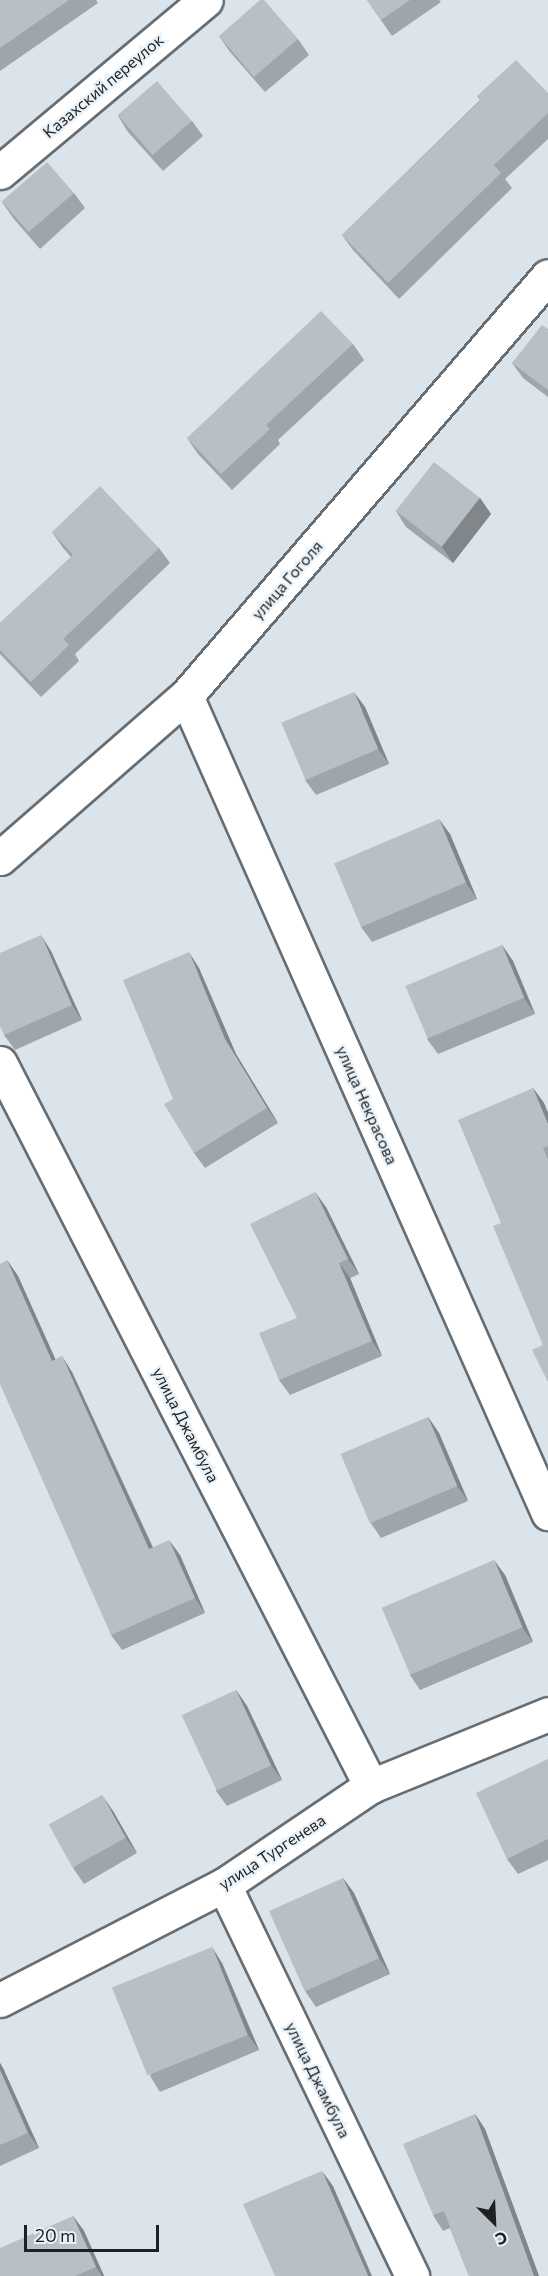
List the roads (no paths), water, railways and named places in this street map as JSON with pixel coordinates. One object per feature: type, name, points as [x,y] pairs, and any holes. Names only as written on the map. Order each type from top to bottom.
[{"type":"street","name":"Казахский переулок","points":[[0,172],[206,0]]},
{"type":"street","name":"улица Гоголя","points":[[0,858],[186,696],[548,276]]},
{"type":"street","name":"улица Некрасова","points":[[186,696],[548,1513]]},
{"type":"street","name":"улица Джамбула","points":[[0,1063],[371,1786]]},
{"type":"street","name":"улица Тургенева","points":[[0,2000],[224,1885],[371,1786],[548,1714]]},
{"type":"street","name":"улица Джамбула","points":[[224,1885],[412,2276]]}]
